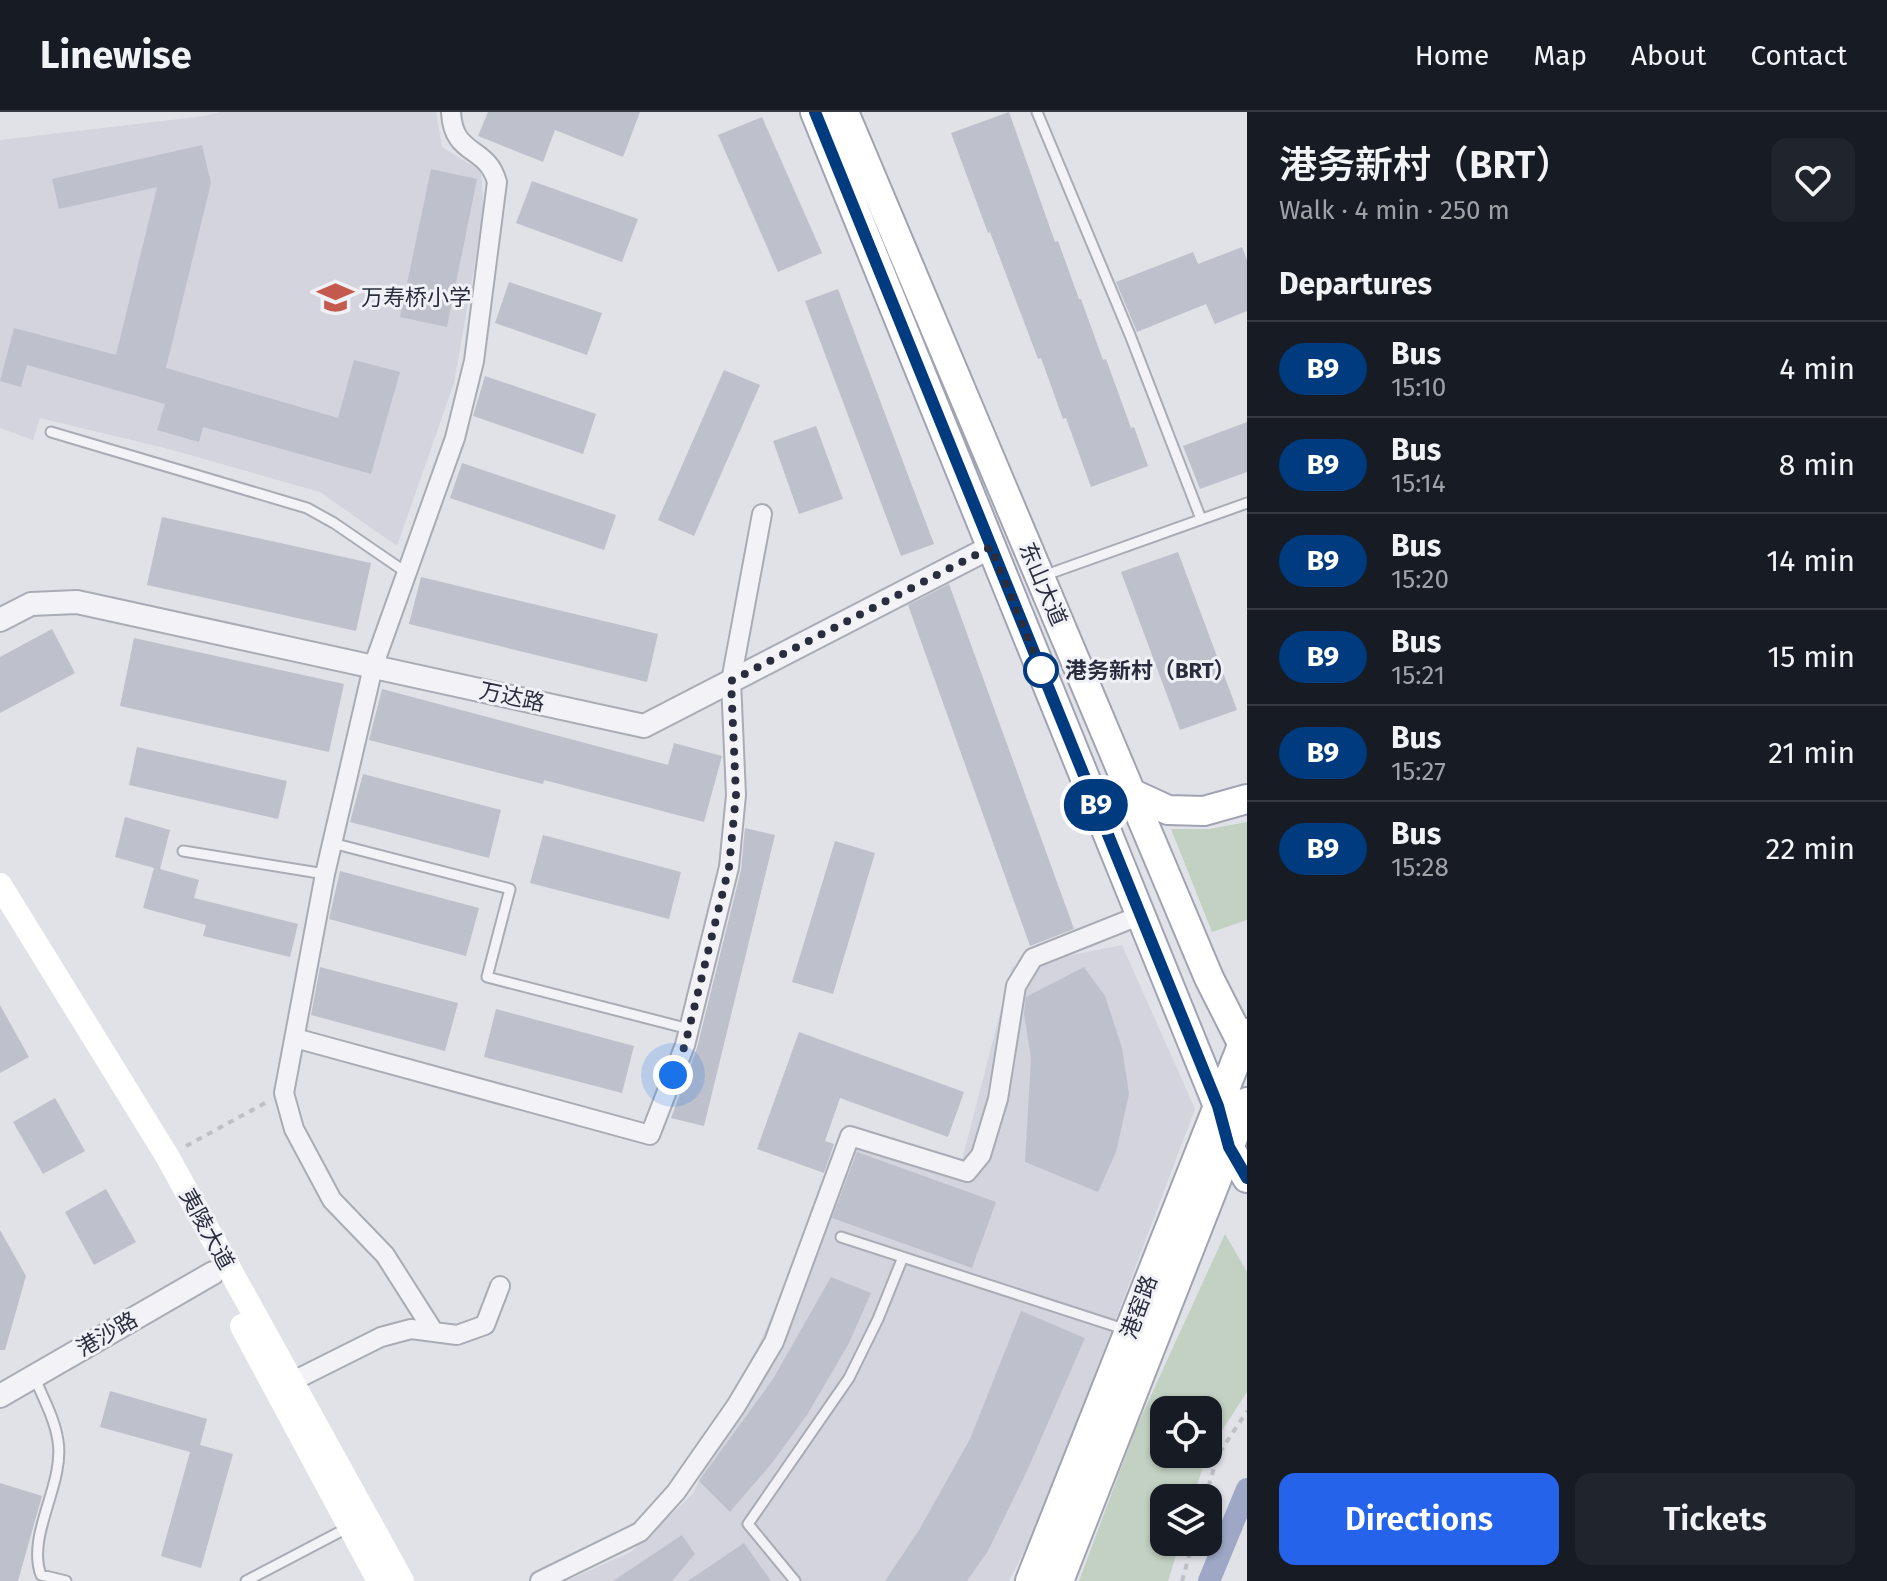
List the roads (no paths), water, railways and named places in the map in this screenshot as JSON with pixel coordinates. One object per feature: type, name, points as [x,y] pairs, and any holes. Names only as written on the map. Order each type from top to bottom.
[{"type":"main road","name":"东山大道","points":[[815,112],[1218,1106],[1229,1147],[1247,1178]]},
{"type":"main road","name":"东山大道","points":[[844,112],[1209,978],[1245,1044]]},
{"type":"main road","points":[[1131,793],[1168,810],[1204,811],[1247,799]]},
{"type":"main road","name":"夷陵大道","points":[[0,885],[167,1156],[402,1581]]},
{"type":"main road","name":"夷陵大道","points":[[0,914],[173,1197],[379,1581]]},
{"type":"main road","name":"港窑路","points":[[1030,1581],[1245,1044]]},
{"type":"main road","name":"港窑路","points":[[1059,1581],[1247,1102]]},
{"type":"street","points":[[434,1332],[385,1255],[332,1200],[294,1129],[284,1093],[325,874],[373,667],[455,438],[474,361],[497,182],[492,165],[459,142],[451,127],[451,112]]},
{"type":"street","points":[[295,1038],[650,1135],[689,1029],[729,867],[736,795],[731,681],[762,514]]},
{"type":"street","name":"万达路","points":[[0,620],[31,604],[77,602],[644,726],[991,547]]},
{"type":"street","points":[[540,1581],[640,1532],[676,1492],[736,1406],[774,1342],[850,1136],[967,1172],[981,1155],[998,1099],[1016,986],[1033,958],[1141,915]]},
{"type":"street","name":"港沙路","points":[[0,1396],[213,1273]]},
{"type":"street","points":[[291,1382],[381,1337],[411,1329],[457,1335],[485,1325],[500,1286]]},
{"type":"lane","points":[[1037,112],[1130,335],[1201,519]]},
{"type":"lane","points":[[51,432],[307,508],[407,573]]},
{"type":"lane","points":[[1040,578],[1247,503]]},
{"type":"lane","points":[[332,843],[510,889],[487,977],[689,1029]]},
{"type":"lane","points":[[183,851],[325,874]]},
{"type":"lane","points":[[841,1237],[1131,1331]]},
{"type":"lane","points":[[795,1581],[748,1524],[849,1378],[878,1319],[903,1257]]},
{"type":"lane","points":[[34,1376],[58,1441],[57,1468],[35,1560],[41,1575],[66,1581]]},
{"type":"lane","points":[[246,1581],[350,1527]]},
{"type":"waterway","points":[[1209,1581],[1247,1489]]},
{"type":"place","name":"万寿桥小学","points":[[335,297]]},
{"type":"place","name":"港务新村（BRT）","points":[[1041,670]]}]
